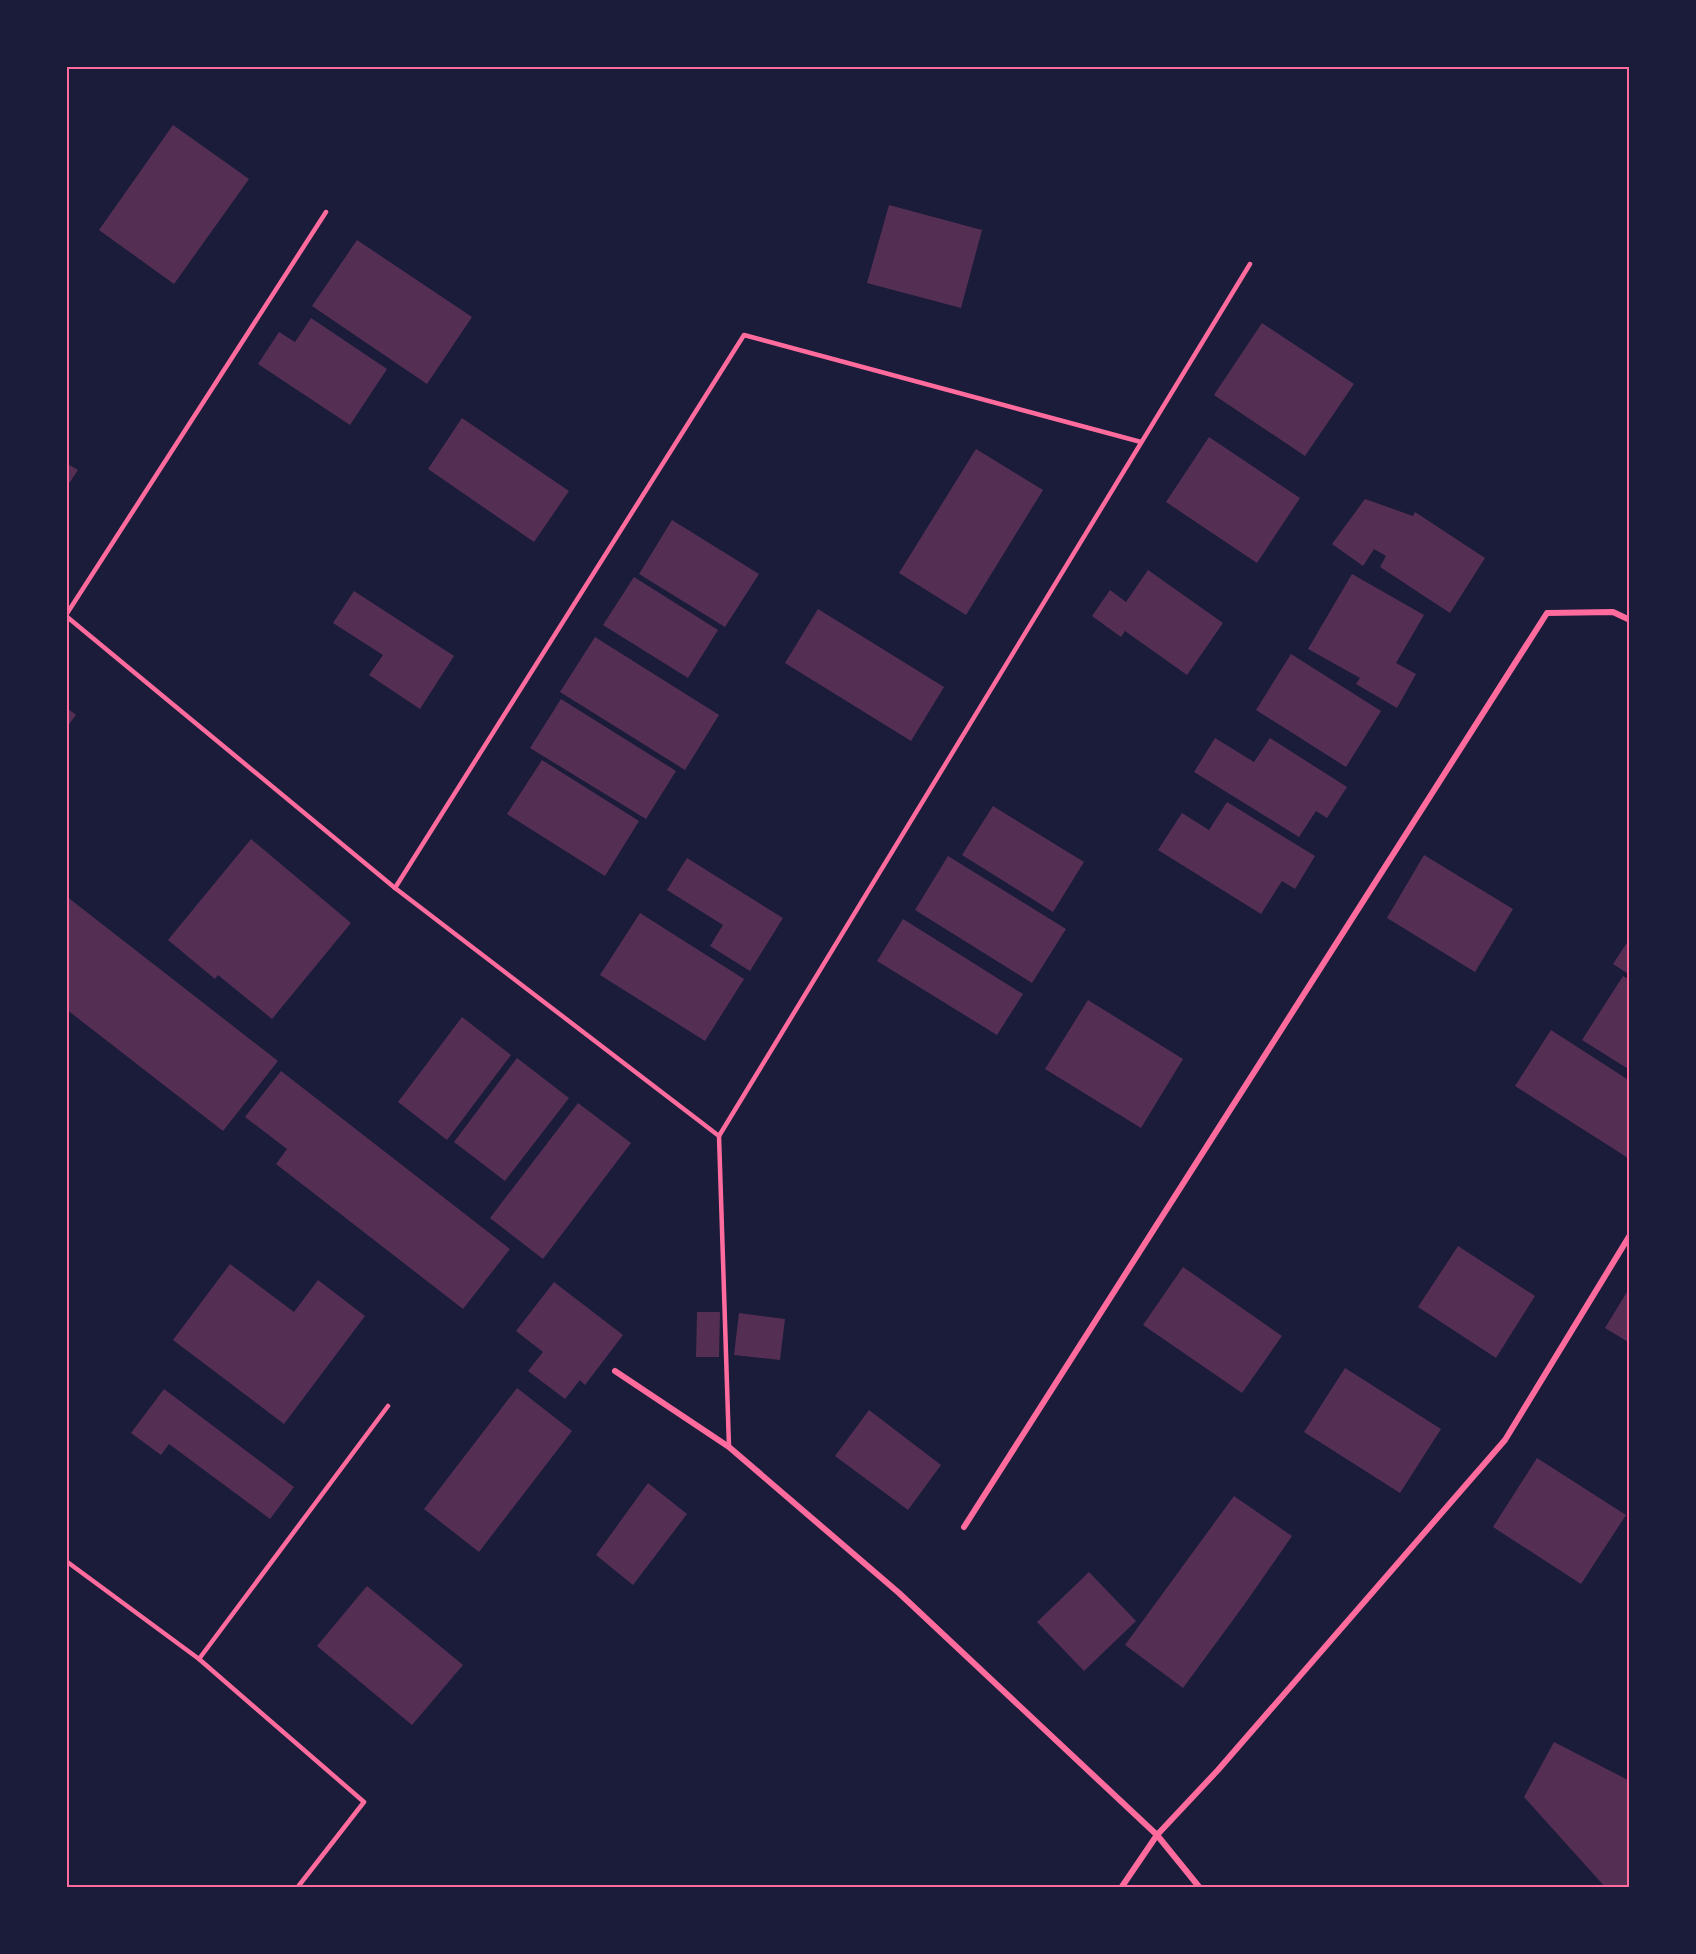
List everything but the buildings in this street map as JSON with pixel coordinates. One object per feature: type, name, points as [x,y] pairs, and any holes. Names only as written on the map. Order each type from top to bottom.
[{"type":"street","points":[[964,1527],[1547,612],[1613,612],[1630,620]]},
{"type":"street","points":[[1121,1888],[1157,1834],[1218,1770],[1505,1440],[1630,1235]]},
{"type":"street","points":[[615,1371],[729,1447],[899,1593],[1157,1834],[1200,1888]]},
{"type":"lane","points":[[326,212],[66,615],[395,888],[719,1136]]},
{"type":"lane","points":[[729,1447],[719,1136],[1250,264]]},
{"type":"lane","points":[[395,888],[744,334],[1142,442]]},
{"type":"lane","points":[[199,1659],[388,1406]]},
{"type":"lane","points":[[66,1561],[199,1659],[364,1802],[297,1888]]}]
